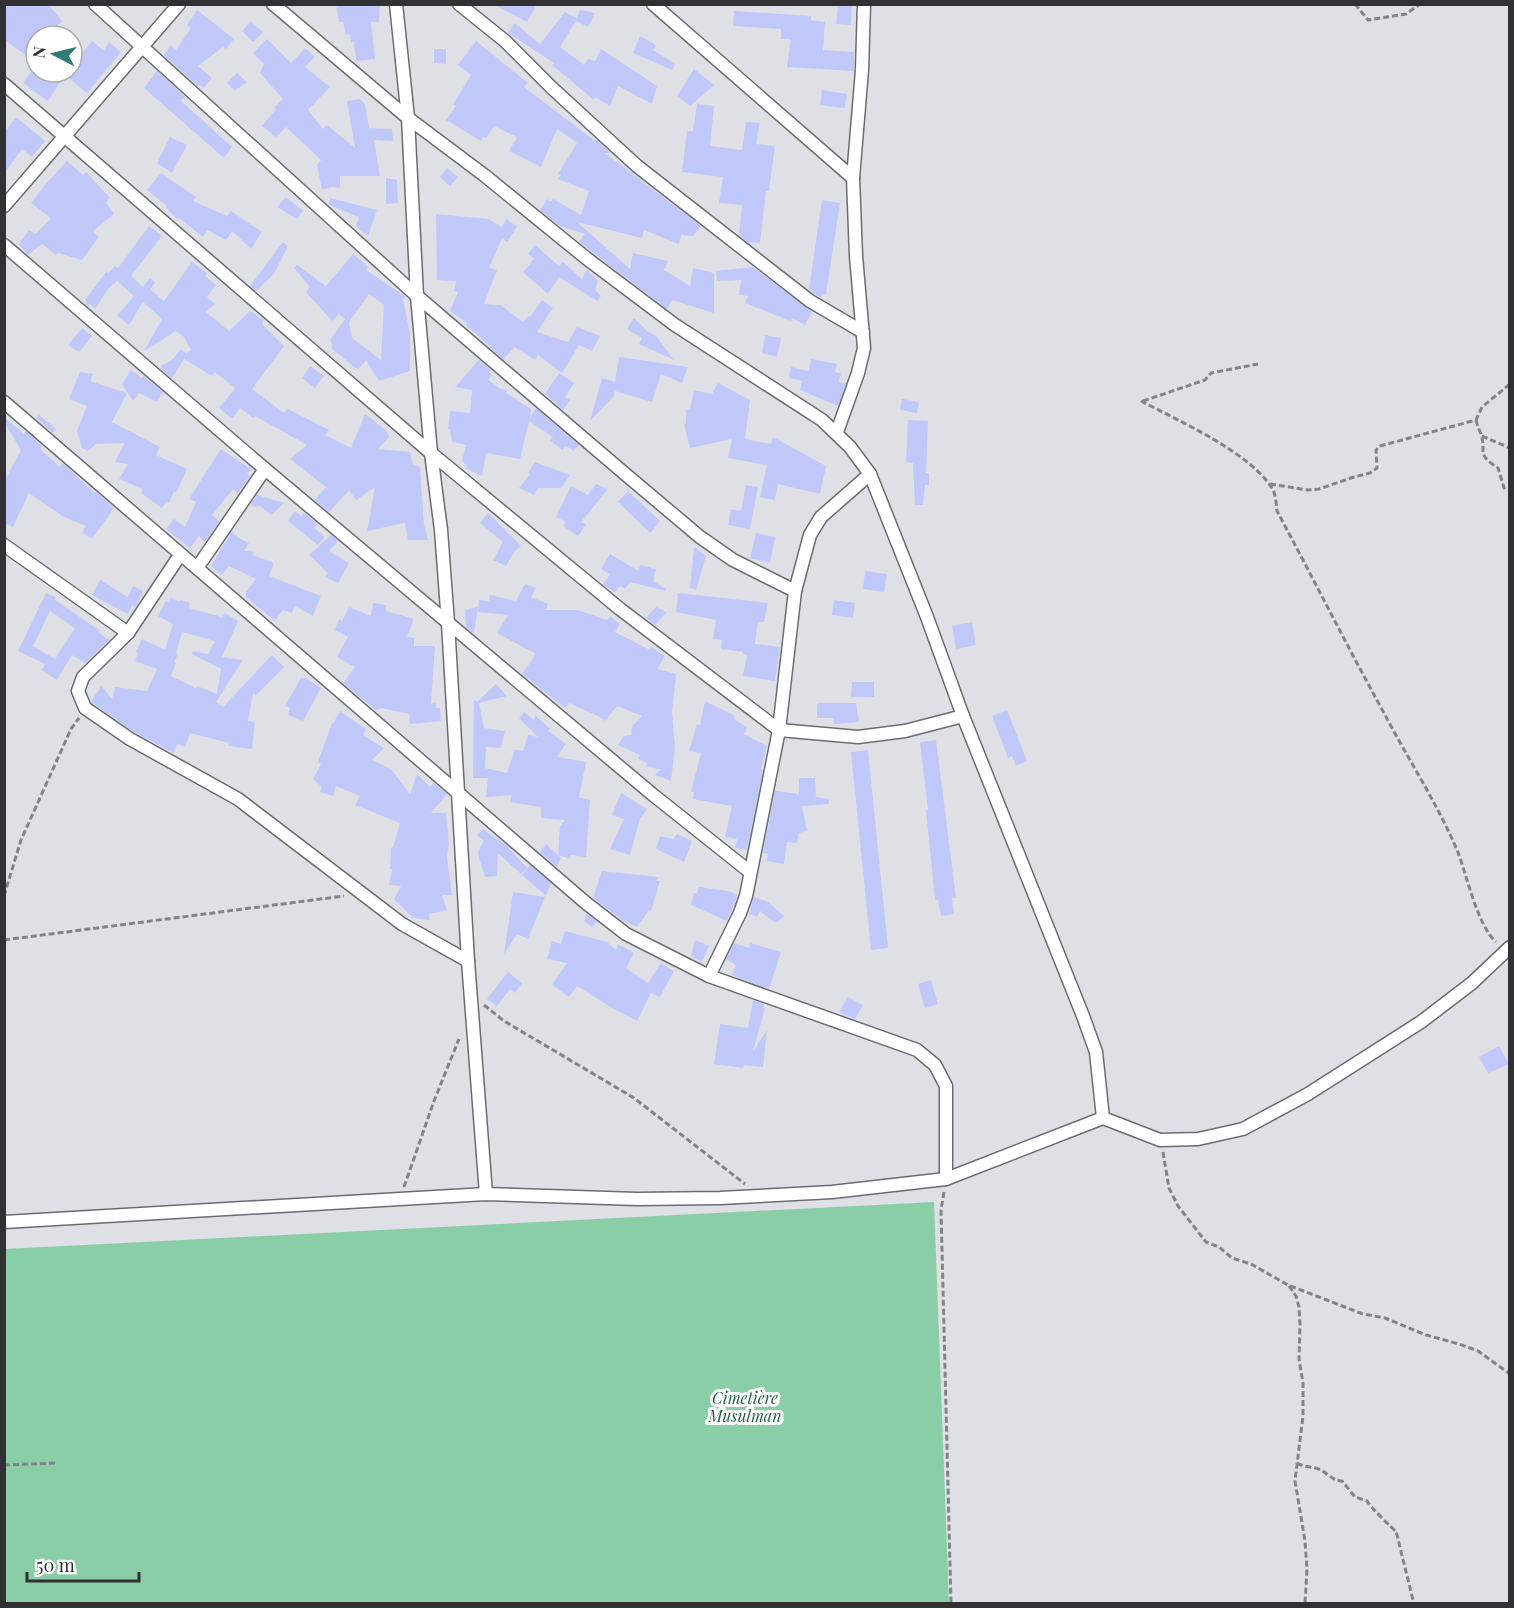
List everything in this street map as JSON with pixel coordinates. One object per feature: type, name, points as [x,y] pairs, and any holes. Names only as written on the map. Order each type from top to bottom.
[{"type":"street","points":[[95,4],[417,296],[700,537],[733,560],[795,591]]},
{"type":"street","points":[[4,206],[179,4]]},
{"type":"street","points":[[273,4],[408,117],[644,303],[822,420],[837,432],[870,474],[1096,1052],[1103,1118]]},
{"type":"street","points":[[396,4],[408,117],[417,296],[448,622],[470,994],[486,1194]]},
{"type":"street","points":[[459,4],[505,41],[552,88],[637,166],[810,301],[863,332]]},
{"type":"street","points":[[653,4],[853,178]]},
{"type":"street","points":[[837,432],[864,348],[856,256],[853,178],[862,70],[864,4]]},
{"type":"street","points":[[4,84],[431,453],[621,609],[779,730],[858,736],[905,731],[963,716]]},
{"type":"street","points":[[4,245],[265,469],[652,794],[750,872]]},
{"type":"street","points":[[4,402],[457,793],[586,903],[626,934],[709,976],[917,1050],[935,1065],[946,1086],[946,1179]]},
{"type":"street","points":[[197,568],[265,469]]},
{"type":"street","points":[[709,976],[740,913],[750,872],[779,730],[795,591],[810,535],[821,517],[870,474]]},
{"type":"street","points":[[4,545],[128,633]]},
{"type":"street","points":[[180,555],[128,633],[83,677],[78,692],[85,708],[130,739],[238,799],[402,924],[468,961]]},
{"type":"street","points":[[4,1222],[486,1194],[637,1198],[761,1197],[832,1192],[946,1179],[1103,1118],[1160,1140],[1198,1139],[1243,1129],[1308,1094],[1421,1022],[1472,983],[1509,950]]},
{"type":"path","points":[[1355,4],[1368,20],[1406,14],[1420,4]]},
{"type":"path","points":[[1258,364],[1211,373],[1205,380],[1141,401],[1227,449],[1258,471],[1273,490],[1277,511],[1379,704],[1423,781],[1457,851],[1490,937],[1509,950]]},
{"type":"path","points":[[1505,491],[1498,468],[1491,464],[1482,453],[1482,436],[1476,420],[1482,407],[1509,384]]},
{"type":"path","points":[[1268,483],[1308,490],[1341,483],[1370,473],[1377,468],[1376,450],[1385,443],[1476,420]]},
{"type":"path","points":[[1482,436],[1509,448]]},
{"type":"path","points":[[4,896],[21,840],[71,729],[85,708]]},
{"type":"path","points":[[4,940],[361,894]]},
{"type":"path","points":[[470,994],[504,1021],[634,1098],[761,1197]]},
{"type":"path","points":[[400,1198],[434,1101],[471,1009]]},
{"type":"path","points":[[1160,1140],[1169,1188],[1193,1228],[1206,1242],[1219,1247],[1232,1258],[1251,1264],[1288,1285],[1363,1314],[1385,1318],[1426,1335],[1478,1351],[1509,1374]]},
{"type":"path","points":[[946,1179],[941,1210],[951,1604]]},
{"type":"path","points":[[1288,1285],[1296,1296],[1300,1324],[1299,1359],[1303,1383],[1303,1406],[1302,1437],[1295,1480],[1305,1541],[1307,1569],[1305,1604]]},
{"type":"path","points":[[4,1465],[57,1463]]},
{"type":"path","points":[[1297,1463],[1304,1467],[1319,1469],[1334,1481],[1342,1481],[1355,1497],[1367,1501],[1396,1531],[1414,1604]]},
{"type":"green space","name":"Cimetière Musulman","points":[[934,1202],[949,1603],[5,1603],[5,1249]]},
{"type":"building","points":[[4,4],[48,4],[62,21],[59,24],[24,24],[24,54],[4,40]]},
{"type":"building","points":[[336,4],[380,4],[379,22],[371,22],[375,59],[356,61],[354,42],[351,42],[350,34],[346,35],[343,22],[339,22]]},
{"type":"building","points":[[493,4],[537,4],[527,22]]},
{"type":"building","points":[[838,4],[852,4],[851,25],[836,24]]},
{"type":"building","points":[[197,10],[234,39],[226,49],[223,47],[198,66],[212,78],[204,88],[198,86],[164,55],[171,45],[176,50],[191,28],[187,25]]},
{"type":"building","points":[[580,10],[595,13],[588,27],[576,21],[560,47],[584,65],[588,59],[595,61],[601,49],[657,86],[652,104],[618,86],[610,106],[595,97],[594,100],[552,65],[554,63],[508,33],[515,23],[540,44],[565,12],[577,18]]},
{"type":"building","points":[[734,11],[811,16],[811,20],[825,22],[823,50],[854,52],[854,71],[787,67],[791,39],[781,39],[781,29],[733,26]]},
{"type":"building","points":[[251,21],[263,32],[253,42],[242,31]]},
{"type":"building","points":[[640,36],[656,45],[653,50],[675,64],[672,70],[633,53]]},
{"type":"building","points":[[267,39],[291,63],[305,48],[315,57],[305,67],[330,87],[308,110],[323,129],[327,125],[355,148],[347,101],[360,99],[365,104],[369,128],[392,129],[393,141],[374,140],[380,176],[340,176],[340,188],[332,187],[322,190],[317,165],[321,160],[286,127],[276,137],[262,126],[283,99],[260,73],[264,64],[253,53]]},
{"type":"building","points":[[92,41],[104,51],[109,42],[121,52],[87,93],[76,84],[84,84],[84,51]]},
{"type":"building","points":[[476,41],[528,83],[524,87],[595,141],[597,140],[611,153],[605,153],[701,226],[693,236],[681,235],[679,244],[644,230],[642,238],[577,222],[630,269],[633,253],[668,261],[664,270],[690,286],[693,268],[714,273],[714,313],[672,300],[667,309],[579,242],[585,234],[560,226],[540,210],[547,199],[551,202],[553,199],[581,215],[589,191],[558,179],[561,175],[558,174],[577,143],[557,129],[541,167],[509,151],[517,137],[494,126],[486,138],[483,137],[481,141],[446,120],[456,106],[453,104],[471,75],[458,65]]},
{"type":"building","points":[[434,49],[446,49],[446,64],[434,63]]},
{"type":"building","points":[[694,69],[714,85],[690,106],[677,96]]},
{"type":"building","points":[[157,71],[185,97],[180,100],[232,147],[224,158],[144,88]]},
{"type":"building","points":[[237,73],[247,82],[235,91],[227,83]]},
{"type":"building","points":[[24,84],[59,84],[48,101]]},
{"type":"building","points":[[822,90],[847,94],[845,108],[820,105]]},
{"type":"building","points":[[697,104],[714,106],[710,146],[742,150],[746,122],[760,123],[756,144],[775,146],[769,191],[766,191],[760,243],[747,242],[739,235],[742,205],[719,203],[723,177],[682,172],[687,131],[693,131]]},
{"type":"building","points":[[16,117],[45,141],[32,157],[22,149],[4,174],[4,133]]},
{"type":"building","points":[[170,137],[187,145],[172,173],[157,163]]},
{"type":"building","points":[[67,161],[83,175],[86,172],[110,198],[106,202],[114,214],[93,231],[99,237],[82,260],[58,253],[56,255],[42,244],[28,255],[19,244],[29,230],[36,234],[51,218],[31,203]]},
{"type":"building","points":[[447,168],[458,177],[450,186],[440,177]]},
{"type":"building","points":[[161,173],[196,197],[193,201],[227,216],[231,211],[262,232],[251,249],[232,231],[226,240],[207,230],[203,237],[179,218],[178,220],[166,208],[167,206],[147,190]]},
{"type":"building","points":[[386,178],[397,180],[398,203],[386,204]]},
{"type":"building","points":[[286,197],[303,211],[297,219],[277,207]]},
{"type":"building","points":[[330,198],[377,210],[368,236],[356,226],[359,217],[329,205]]},
{"type":"building","points":[[822,200],[840,203],[826,294],[823,294],[821,298],[809,289]]},
{"type":"building","points":[[436,214],[489,219],[501,227],[507,219],[517,227],[507,242],[502,238],[489,268],[497,270],[484,304],[501,305],[523,322],[528,316],[530,317],[542,300],[553,308],[537,332],[568,342],[577,327],[600,336],[592,351],[579,345],[562,373],[538,355],[535,360],[515,347],[503,359],[489,347],[491,347],[466,325],[467,323],[450,311],[458,292],[454,291],[456,281],[437,280]]},
{"type":"building","points":[[149,226],[162,236],[131,276],[143,287],[150,278],[155,282],[149,292],[151,290],[164,301],[192,262],[207,273],[205,276],[216,285],[207,297],[215,304],[206,312],[229,331],[250,311],[264,320],[262,324],[284,346],[252,389],[284,413],[288,409],[329,430],[325,435],[351,448],[365,414],[387,431],[389,437],[378,449],[410,452],[413,465],[420,467],[424,525],[428,540],[408,540],[405,523],[367,531],[375,487],[356,500],[349,490],[329,512],[315,500],[326,487],[290,459],[307,445],[255,416],[253,418],[240,408],[232,419],[219,408],[235,388],[215,372],[212,376],[184,359],[172,378],[163,371],[160,366],[172,360],[181,349],[186,353],[191,350],[184,337],[176,331],[144,351],[162,319],[143,302],[129,325],[117,316],[134,296],[117,281],[108,289],[95,309],[90,304],[88,306],[86,304],[85,300],[106,272],[108,273],[115,266],[118,268]]},
{"type":"building","points":[[283,242],[288,246],[274,274],[256,291],[250,286]]},
{"type":"building","points":[[535,245],[559,266],[563,262],[582,279],[587,270],[598,281],[595,290],[601,296],[597,301],[559,277],[548,294],[523,272],[534,259],[528,254]]},
{"type":"building","points":[[353,254],[368,267],[366,270],[405,296],[403,300],[410,333],[410,371],[379,381],[366,360],[358,370],[331,348],[333,345],[330,340],[345,319],[339,314],[332,321],[306,292],[310,287],[294,268],[297,265],[326,286]],"holes":[[[369,294],[384,305],[381,360],[352,338],[349,322]]]},
{"type":"building","points":[[753,267],[812,312],[804,327],[792,318],[791,321],[745,303],[748,296],[739,295],[741,280],[717,281],[716,271]]},
{"type":"building","points":[[634,318],[647,331],[656,336],[674,360],[639,344],[642,338],[627,329]]},
{"type":"building","points":[[82,328],[92,336],[79,352],[68,345]]},
{"type":"building","points":[[765,335],[781,338],[777,357],[762,353]]},
{"type":"building","points":[[619,357],[688,367],[682,383],[661,374],[652,402],[615,391],[614,396],[590,421],[602,378],[615,382]]},
{"type":"building","points":[[811,359],[837,364],[835,372],[841,373],[839,382],[846,383],[838,406],[800,390],[802,381],[789,378],[791,367],[809,371]]},
{"type":"building","points":[[479,360],[491,370],[489,372],[492,375],[488,380],[501,389],[507,390],[506,393],[531,409],[530,418],[536,408],[579,445],[574,451],[566,446],[562,450],[550,440],[553,437],[529,421],[520,459],[486,453],[482,476],[465,468],[467,466],[462,461],[466,445],[452,442],[450,429],[448,429],[450,411],[470,413],[472,390],[455,387]]},
{"type":"building","points":[[310,366],[324,376],[315,388],[302,378]]},
{"type":"building","points":[[131,370],[142,378],[143,376],[163,392],[157,402],[139,393],[133,401],[122,384]]},
{"type":"building","points":[[80,372],[93,374],[90,381],[127,393],[112,422],[160,447],[156,455],[187,469],[176,493],[174,491],[169,503],[167,501],[162,508],[141,493],[143,489],[119,479],[128,464],[115,462],[125,443],[96,444],[88,451],[82,448],[77,431],[87,406],[69,399]]},
{"type":"building","points":[[559,373],[574,383],[565,397],[570,400],[563,410],[545,394]]},
{"type":"building","points":[[718,383],[750,400],[745,439],[771,444],[773,437],[826,466],[820,494],[778,484],[775,500],[760,497],[767,465],[728,458],[732,439],[690,448],[684,424],[686,423],[686,410],[690,409],[694,390],[712,394]]},
{"type":"building","points":[[902,399],[919,402],[917,413],[900,410]]},
{"type":"building","points":[[39,415],[56,429],[53,433],[36,418]]},
{"type":"building","points":[[4,417],[24,434],[26,431],[42,446],[40,449],[60,467],[63,463],[94,493],[95,491],[114,508],[92,539],[82,533],[86,526],[64,517],[29,493],[13,527],[4,523],[4,482],[21,450],[4,422]]},
{"type":"building","points":[[908,420],[928,421],[926,473],[929,473],[929,485],[925,485],[923,505],[915,505],[913,463],[906,462]]},
{"type":"building","points":[[221,449],[252,470],[247,473],[250,476],[238,493],[233,489],[212,515],[219,521],[205,542],[199,536],[190,548],[166,529],[174,519],[185,527],[196,502],[189,499]]},
{"type":"building","points":[[535,462],[570,475],[561,488],[538,488],[534,495],[519,488],[530,474],[528,473]]},
{"type":"building","points":[[596,484],[608,489],[581,522],[586,524],[578,536],[563,526],[566,522],[556,517],[571,486],[588,495]]},
{"type":"building","points":[[746,485],[758,487],[750,529],[728,525],[731,509],[741,511]]},
{"type":"building","points":[[628,491],[660,521],[650,533],[618,502]]},
{"type":"building","points":[[257,495],[284,503],[271,515],[260,506],[254,507],[251,504]]},
{"type":"building","points":[[295,511],[301,516],[304,513],[318,524],[314,528],[325,537],[318,545],[288,521]]},
{"type":"building","points":[[488,513],[521,546],[514,552],[506,566],[493,560],[503,542],[480,523]]},
{"type":"building","points":[[232,531],[237,537],[249,543],[244,551],[254,552],[253,555],[274,563],[269,576],[321,596],[313,616],[295,606],[292,613],[283,610],[275,621],[246,597],[246,592],[256,579],[229,566],[222,575],[211,566]]},
{"type":"building","points":[[756,533],[775,537],[770,563],[750,558]]},
{"type":"building","points":[[331,535],[338,541],[329,551],[349,563],[338,583],[325,577],[328,573],[309,555]]},
{"type":"building","points":[[694,547],[706,556],[696,590],[690,588]]},
{"type":"building","points":[[610,554],[639,571],[640,565],[656,569],[653,581],[666,589],[665,591],[630,582],[625,589],[620,586],[615,592],[603,585],[610,574],[601,569]]},
{"type":"building","points":[[865,571],[887,574],[884,592],[863,589]]},
{"type":"building","points":[[100,580],[128,597],[133,586],[143,591],[135,607],[132,605],[128,614],[92,595]]},
{"type":"building","points":[[525,584],[536,588],[531,597],[548,604],[546,610],[578,610],[607,620],[610,616],[620,624],[615,632],[650,650],[651,647],[665,656],[657,669],[676,674],[672,712],[675,747],[671,781],[655,775],[661,769],[646,767],[647,763],[638,759],[640,755],[618,745],[624,736],[631,735],[632,726],[642,716],[617,706],[605,721],[569,703],[565,708],[522,674],[536,654],[497,633],[508,615],[478,612],[479,600],[489,601],[490,595],[516,601]]},
{"type":"building","points":[[46,593],[56,597],[55,600],[99,630],[98,632],[109,640],[85,663],[72,655],[57,680],[42,670],[45,664],[18,651]],"holes":[[[50,611],[75,628],[55,659],[33,646]]]},
{"type":"building","points":[[678,593],[768,603],[764,622],[758,622],[755,644],[780,647],[775,681],[743,676],[747,655],[743,652],[721,649],[722,640],[713,639],[716,620],[676,612]]},
{"type":"building","points":[[171,597],[179,602],[180,600],[190,603],[189,608],[222,617],[225,613],[238,621],[222,657],[243,660],[216,702],[223,707],[272,655],[284,667],[256,695],[253,693],[248,721],[255,722],[252,749],[228,746],[229,743],[190,733],[185,747],[177,744],[174,753],[134,732],[91,702],[101,686],[112,699],[115,687],[147,691],[157,669],[135,661],[138,653],[136,652],[142,639],[165,650],[173,624],[158,616],[166,601],[168,602]],"holes":[[[182,632],[215,641],[208,654],[193,651],[192,654],[221,669],[217,694],[197,686],[196,688],[171,676]]]},
{"type":"building","points":[[834,600],[855,603],[853,618],[832,615]]},
{"type":"building","points":[[373,603],[386,605],[386,611],[414,619],[407,637],[414,638],[414,646],[435,646],[431,704],[436,703],[436,708],[440,708],[441,721],[410,724],[409,714],[382,708],[376,710],[343,683],[355,667],[337,657],[348,637],[335,630],[339,619],[342,621],[349,607],[371,616]]},
{"type":"building","points":[[478,607],[474,633],[466,627],[465,610]]},
{"type":"building","points":[[656,607],[667,612],[655,625],[646,618]]},
{"type":"building","points":[[972,622],[976,645],[956,649],[952,626]]},
{"type":"building","points":[[301,678],[306,678],[321,688],[303,721],[288,715],[290,708],[285,706]]},
{"type":"building","points":[[852,682],[874,682],[874,697],[851,697]]},
{"type":"building","points":[[496,684],[507,696],[479,703],[484,728],[505,731],[501,748],[486,747],[485,768],[507,773],[515,749],[523,751],[528,735],[538,737],[519,718],[524,712],[534,720],[535,715],[550,729],[548,731],[566,744],[557,757],[586,762],[579,797],[590,800],[586,857],[571,855],[570,859],[558,855],[560,826],[565,820],[541,818],[541,807],[510,802],[512,795],[486,797],[488,778],[473,778],[474,700],[478,701]]},
{"type":"building","points":[[705,701],[735,716],[734,719],[747,727],[744,734],[767,746],[747,850],[735,848],[737,839],[725,837],[732,806],[693,799],[694,792],[691,792],[701,753],[689,751],[697,724],[700,725]]},
{"type":"building","points":[[817,703],[856,703],[859,722],[834,724],[834,718],[817,718]]},
{"type":"building","points":[[1007,710],[1027,761],[1016,766],[1012,756],[1008,758],[992,716]]},
{"type":"building","points":[[340,711],[366,729],[363,735],[384,748],[372,760],[391,769],[410,794],[417,774],[430,787],[434,783],[447,794],[431,813],[446,813],[449,843],[447,857],[452,895],[442,895],[447,910],[429,914],[430,920],[413,918],[394,899],[401,886],[389,885],[392,869],[390,869],[391,848],[400,823],[355,805],[360,796],[336,786],[333,796],[320,792],[322,787],[313,779],[321,764],[318,762],[332,723]]},
{"type":"building","points":[[936,740],[956,898],[952,898],[954,914],[941,916],[938,900],[935,900],[920,742]]},
{"type":"building","points":[[868,750],[888,948],[871,950],[851,752]]},
{"type":"building","points":[[799,778],[815,778],[816,797],[829,799],[829,804],[802,806],[807,831],[799,833],[797,843],[787,842],[784,864],[767,861],[768,854],[763,853],[775,791],[799,794]]},
{"type":"building","points":[[621,793],[647,809],[640,819],[630,855],[610,849],[624,819],[612,815]]},
{"type":"building","points":[[483,829],[507,846],[527,868],[521,874],[498,853],[497,876],[485,877],[478,851],[484,841],[477,836]]},
{"type":"building","points":[[677,834],[692,841],[684,862],[656,849],[660,836],[673,839]]},
{"type":"building","points":[[546,844],[561,858],[557,867],[540,852]]},
{"type":"building","points":[[530,865],[551,883],[546,896],[522,875]]},
{"type":"building","points":[[602,871],[658,877],[657,881],[660,881],[651,911],[649,910],[637,927],[624,921],[593,898]]},
{"type":"building","points":[[699,887],[728,891],[738,895],[727,921],[691,905],[694,893],[697,893]]},
{"type":"building","points":[[513,892],[545,897],[528,939],[517,934],[504,954]]},
{"type":"building","points":[[754,897],[768,902],[784,916],[778,922],[774,922],[760,911],[757,917],[749,914]]},
{"type":"building","points":[[587,914],[597,922],[592,927],[584,921]]},
{"type":"building","points":[[565,931],[607,942],[616,950],[618,945],[634,953],[626,968],[648,983],[661,963],[674,971],[660,997],[651,993],[637,1021],[577,986],[569,997],[552,985],[567,963],[547,959],[552,941],[561,944]]},
{"type":"building","points":[[695,940],[709,946],[702,962],[691,956]]},
{"type":"building","points":[[734,943],[749,948],[750,943],[781,952],[769,989],[732,975],[736,965],[726,959]]},
{"type":"building","points":[[508,972],[522,983],[515,993],[510,989],[497,1006],[487,999]]},
{"type":"building","points":[[931,980],[938,1004],[925,1008],[918,984]]},
{"type":"building","points":[[848,997],[863,1005],[855,1019],[839,1012]]},
{"type":"building","points":[[753,1000],[764,1004],[763,1008],[765,1008],[753,1051],[767,1030],[763,1067],[744,1065],[743,1068],[714,1064],[720,1024],[748,1028]]},
{"type":"building","points":[[1499,1046],[1509,1064],[1488,1073],[1479,1057]]}]
